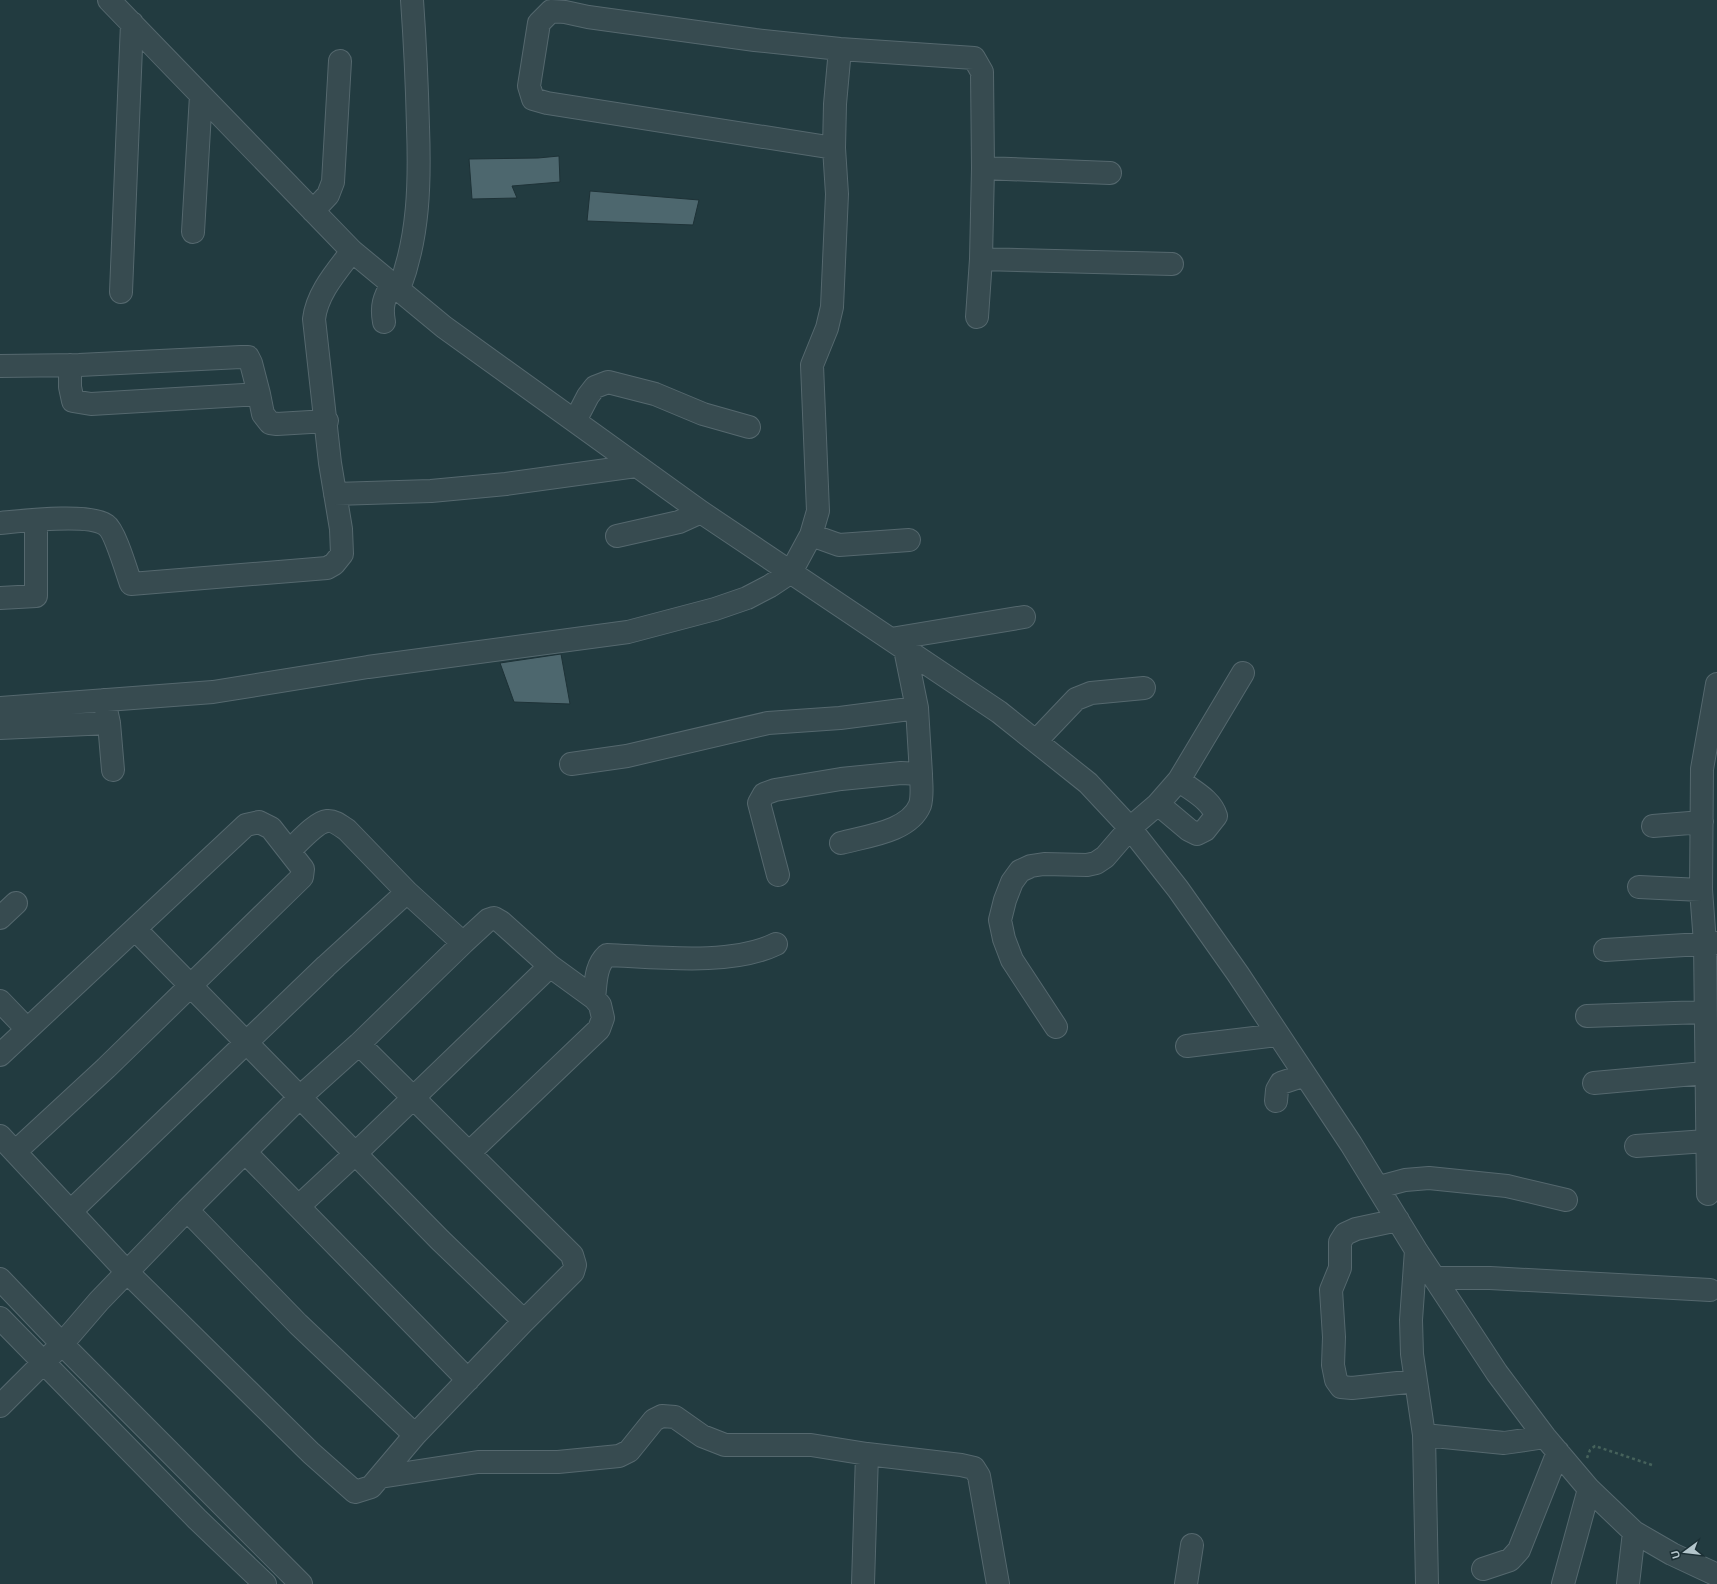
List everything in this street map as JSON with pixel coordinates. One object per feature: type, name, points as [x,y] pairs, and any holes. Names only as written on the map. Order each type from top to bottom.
[{"type":"street","points":[[109,0],[352,251],[444,327],[701,512],[999,712],[1088,783],[1130,828],[1178,889],[1305,1075],[1379,1187],[1416,1250],[1497,1372],[1551,1445],[1584,1483],[1634,1532],[1672,1554],[1717,1575]]},
{"type":"street","points":[[384,322],[382,307],[384,298],[396,287],[404,276],[415,226],[419,198],[418,100],[412,0]]},
{"type":"street","points":[[834,148],[547,103],[533,98],[529,86],[539,23],[551,11],[565,12],[755,40],[840,49],[974,58],[982,72],[983,168],[981,259],[977,317]]},
{"type":"street","points":[[121,292],[132,23]]},
{"type":"street","points":[[0,708],[213,692],[368,667],[628,632],[707,612],[747,598],[770,586],[791,572],[811,536],[818,511],[812,365],[827,328],[832,308],[837,194],[834,148],[834,104],[840,49]]},
{"type":"street","points":[[313,211],[328,195],[333,182],[340,61]]},
{"type":"street","points":[[193,232],[201,95]]},
{"type":"street","points":[[983,168],[1110,173]]},
{"type":"street","points":[[0,523],[66,518],[94,521],[107,525],[112,534],[131,584],[319,569],[327,568],[334,564],[342,554],[341,529],[335,494],[314,319],[316,307],[331,280],[352,251]]},
{"type":"street","points":[[981,259],[1172,264]]},
{"type":"street","points":[[0,366],[70,366],[248,357],[251,363],[263,414],[270,422],[277,424],[327,421]]},
{"type":"street","points":[[70,366],[71,395],[73,401],[80,403],[91,404],[258,394]]},
{"type":"street","points":[[575,421],[588,396],[595,387],[608,382],[655,394],[703,414],[749,427]]},
{"type":"street","points":[[335,494],[431,491],[492,485],[636,466]]},
{"type":"street","points":[[616,536],[679,522],[701,512]]},
{"type":"street","points":[[0,598],[36,596],[36,520]]},
{"type":"street","points":[[811,536],[839,545],[909,540]]},
{"type":"street","points":[[898,644],[1024,617]]},
{"type":"street","points":[[841,843],[898,826],[914,816],[920,803],[921,774],[917,708],[898,644]]},
{"type":"street","points":[[1056,1027],[1012,960],[1004,939],[1000,920],[1005,900],[1012,882],[1020,871],[1031,866],[1044,864],[1087,865],[1096,863],[1105,857],[1130,828],[1158,804],[1178,780],[1242,673]]},
{"type":"street","points":[[1708,1194],[1704,1012],[1711,943],[1702,890],[1702,822],[1709,770],[1717,684]]},
{"type":"street","points":[[1036,741],[1076,699],[1091,693],[1144,688]]},
{"type":"street","points":[[104,700],[113,770]]},
{"type":"street","points":[[571,764],[641,753],[768,723],[840,718],[917,708]]},
{"type":"street","points":[[0,728],[108,723]]},
{"type":"street","points":[[778,875],[759,803],[764,794],[776,790],[841,779],[901,773],[921,774]]},
{"type":"street","points":[[1158,804],[1189,830],[1197,834],[1205,830],[1216,816],[1214,810],[1210,804],[1178,780]]},
{"type":"street","points":[[289,851],[318,825],[327,821],[335,822],[347,830],[407,892],[462,943]]},
{"type":"street","points":[[0,1055],[246,824],[259,822],[271,828],[303,869],[302,877],[189,985],[106,1068],[15,1152]]},
{"type":"street","points":[[1653,826],[1702,822]]},
{"type":"street","points":[[1639,887],[1702,890]]},
{"type":"street","points":[[71,1211],[407,892]]},
{"type":"street","points":[[0,918],[16,903]]},
{"type":"street","points":[[0,1406],[62,1344],[99,1301],[187,1210],[300,1097],[359,1044],[462,943],[488,920],[494,918],[501,922],[550,966],[594,998],[600,1006],[603,1018],[599,1029],[469,1152]]},
{"type":"street","points":[[135,929],[440,1240],[524,1321]]},
{"type":"street","points":[[1604,950],[1711,943]]},
{"type":"street","points":[[594,998],[601,961],[608,955],[721,957],[753,953],[776,944]]},
{"type":"street","points":[[299,1206],[550,966]]},
{"type":"street","points":[[0,1001],[27,1029]]},
{"type":"street","points":[[1587,1016],[1704,1012]]},
{"type":"street","points":[[1187,1046],[1278,1035]]},
{"type":"street","points":[[0,1136],[127,1272],[306,1448],[347,1486],[356,1492],[362,1491],[371,1487],[415,1435],[573,1272],[575,1265],[572,1255],[359,1044]]},
{"type":"street","points":[[1594,1083],[1705,1073]]},
{"type":"street","points":[[1276,1101],[1277,1090],[1281,1083],[1305,1075]]},
{"type":"street","points":[[1636,1146],[1706,1141]]},
{"type":"street","points":[[245,1152],[299,1206],[385,1297],[468,1380]]},
{"type":"street","points":[[1379,1187],[1405,1180],[1429,1178],[1507,1186],[1566,1200]]},
{"type":"street","points":[[187,1210],[298,1324],[415,1435]]},
{"type":"street","points":[[1398,1220],[1356,1229],[1345,1234],[1340,1242],[1340,1268],[1332,1290],[1334,1365],[1336,1380],[1341,1387],[1352,1388],[1416,1381]]},
{"type":"street","points":[[1416,1250],[1411,1320],[1412,1354],[1424,1435],[1427,1584]]},
{"type":"street","points":[[1435,1278],[1490,1278],[1710,1290]]},
{"type":"street","points":[[0,1279],[62,1344],[301,1584]]},
{"type":"street","points":[[0,1318],[197,1519],[265,1584]]},
{"type":"street","points":[[380,1477],[478,1462],[558,1462],[619,1456],[628,1451],[654,1420],[662,1416],[675,1417],[708,1439],[725,1446],[811,1444],[867,1454],[961,1464],[974,1468],[979,1476],[998,1584]]},
{"type":"street","points":[[1424,1435],[1504,1443],[1551,1445]]},
{"type":"street","points":[[1483,1569],[1510,1560],[1519,1550],[1551,1445]]},
{"type":"street","points":[[863,1584],[867,1454]]},
{"type":"street","points":[[1563,1584],[1584,1483]]},
{"type":"street","points":[[197,1519],[216,1498]]},
{"type":"street","points":[[1628,1584],[1634,1532]]},
{"type":"street","points":[[1186,1584],[1192,1545]]},
{"type":"path","points":[[1584,1483],[1590,1450],[1595,1446],[1652,1465]]},
{"type":"building","points":[[559,156],[560,182],[512,186],[517,198],[472,199],[469,159],[538,158]]},
{"type":"building","points":[[590,191],[699,200],[693,225],[587,221]]},
{"type":"building","points":[[561,654],[570,704],[514,702],[500,663]]}]
